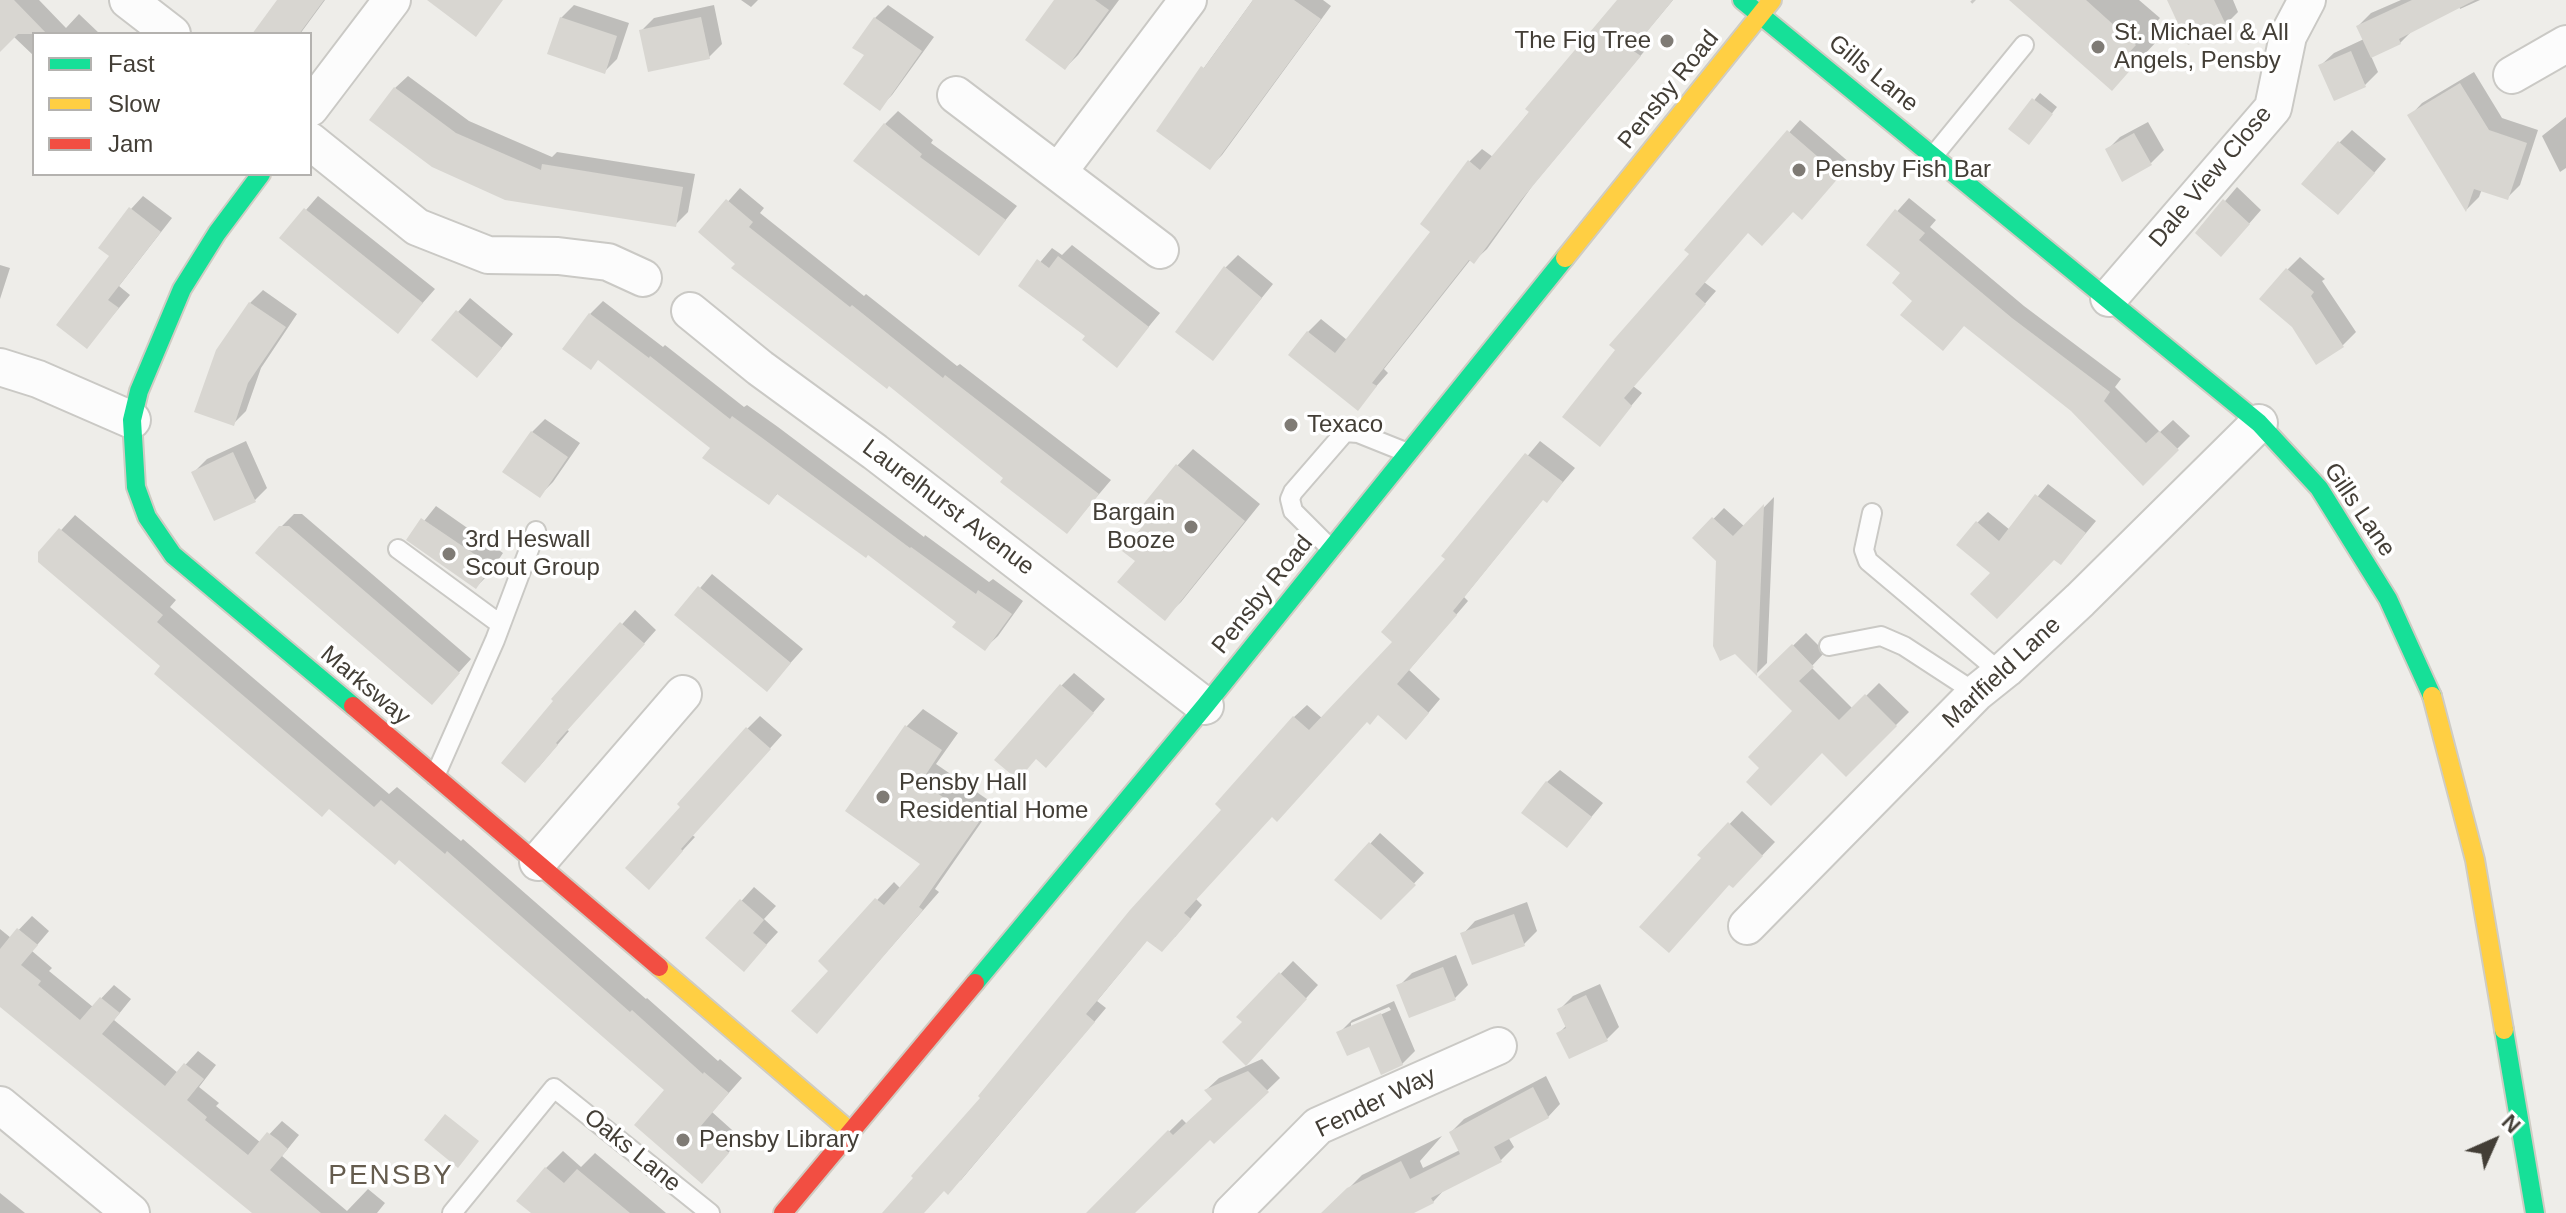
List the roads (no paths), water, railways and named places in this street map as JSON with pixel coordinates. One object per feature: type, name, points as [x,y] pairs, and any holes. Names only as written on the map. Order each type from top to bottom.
[{"type":"street","points":[[128,0],[169,32]]},
{"type":"street","points":[[312,105],[392,0]]},
{"type":"street","points":[[1059,171],[1188,0]]},
{"type":"street","name":"Gills Lane","points":[[1742,0],[1767,7],[1934,155],[2259,423],[2327,500],[2388,599],[2434,700],[2475,860],[2535,1213]]},
{"type":"street","name":"Dale View Close","points":[[2109,298],[2273,108],[2288,36],[2307,0]]},
{"type":"street","name":"Pensby Road","points":[[783,1213],[1205,706],[1767,7]]},
{"type":"street","points":[[2512,75],[2566,44]]},
{"type":"street","points":[[956,95],[1160,250]]},
{"type":"street","points":[[312,143],[417,227],[488,255],[558,256],[608,262],[643,278]]},
{"type":"street","name":"Marksway","points":[[260,176],[217,233],[182,289],[139,391],[132,420],[136,487],[147,517],[173,555],[538,862],[850,1131]]},
{"type":"street","name":"Laurelhurst Avenue","points":[[690,311],[760,368],[875,452],[1205,706]]},
{"type":"street","points":[[0,367],[38,379],[132,420]]},
{"type":"street","name":"Marlfield Lane","points":[[1747,926],[1988,683],[2080,600],[2259,423]]},
{"type":"street","points":[[538,862],[683,694]]},
{"type":"street","name":"Fender Way","points":[[1232,1213],[1318,1126],[1498,1046]]},
{"type":"street","points":[[0,1105],[131,1213]]},
{"type":"lane","points":[[1934,155],[2024,45]]},
{"type":"lane","points":[[1331,549],[1293,511],[1290,499],[1293,492],[1345,432],[1358,433],[1408,453]]},
{"type":"lane","points":[[1872,513],[1864,550],[1868,561],[1988,683]]},
{"type":"lane","points":[[435,776],[536,531]]},
{"type":"lane","points":[[398,549],[500,624]]},
{"type":"lane","points":[[1829,646],[1881,636],[1988,683]]},
{"type":"lane","name":"Oaks Lane","points":[[452,1213],[554,1088],[710,1213]]},
{"type":"place","name":"The Fig Tree","points":[[1667,41]]},
{"type":"place","name":"St. Michael & All Angels, Pensby","points":[[2098,47]]},
{"type":"place","name":"Pensby Fish Bar","points":[[1799,170]]},
{"type":"place","name":"Texaco","points":[[1291,425]]},
{"type":"place","name":"Bargain Booze","points":[[1191,527]]},
{"type":"place","name":"3rd Heswall Scout Group","points":[[449,554]]},
{"type":"place","name":"Pensby Hall Residential Home","points":[[883,797]]},
{"type":"place","name":"Pensby Library","points":[[683,1140]]},
{"type":"district","name":"PENSBY","points":[[391,1176]]}]
